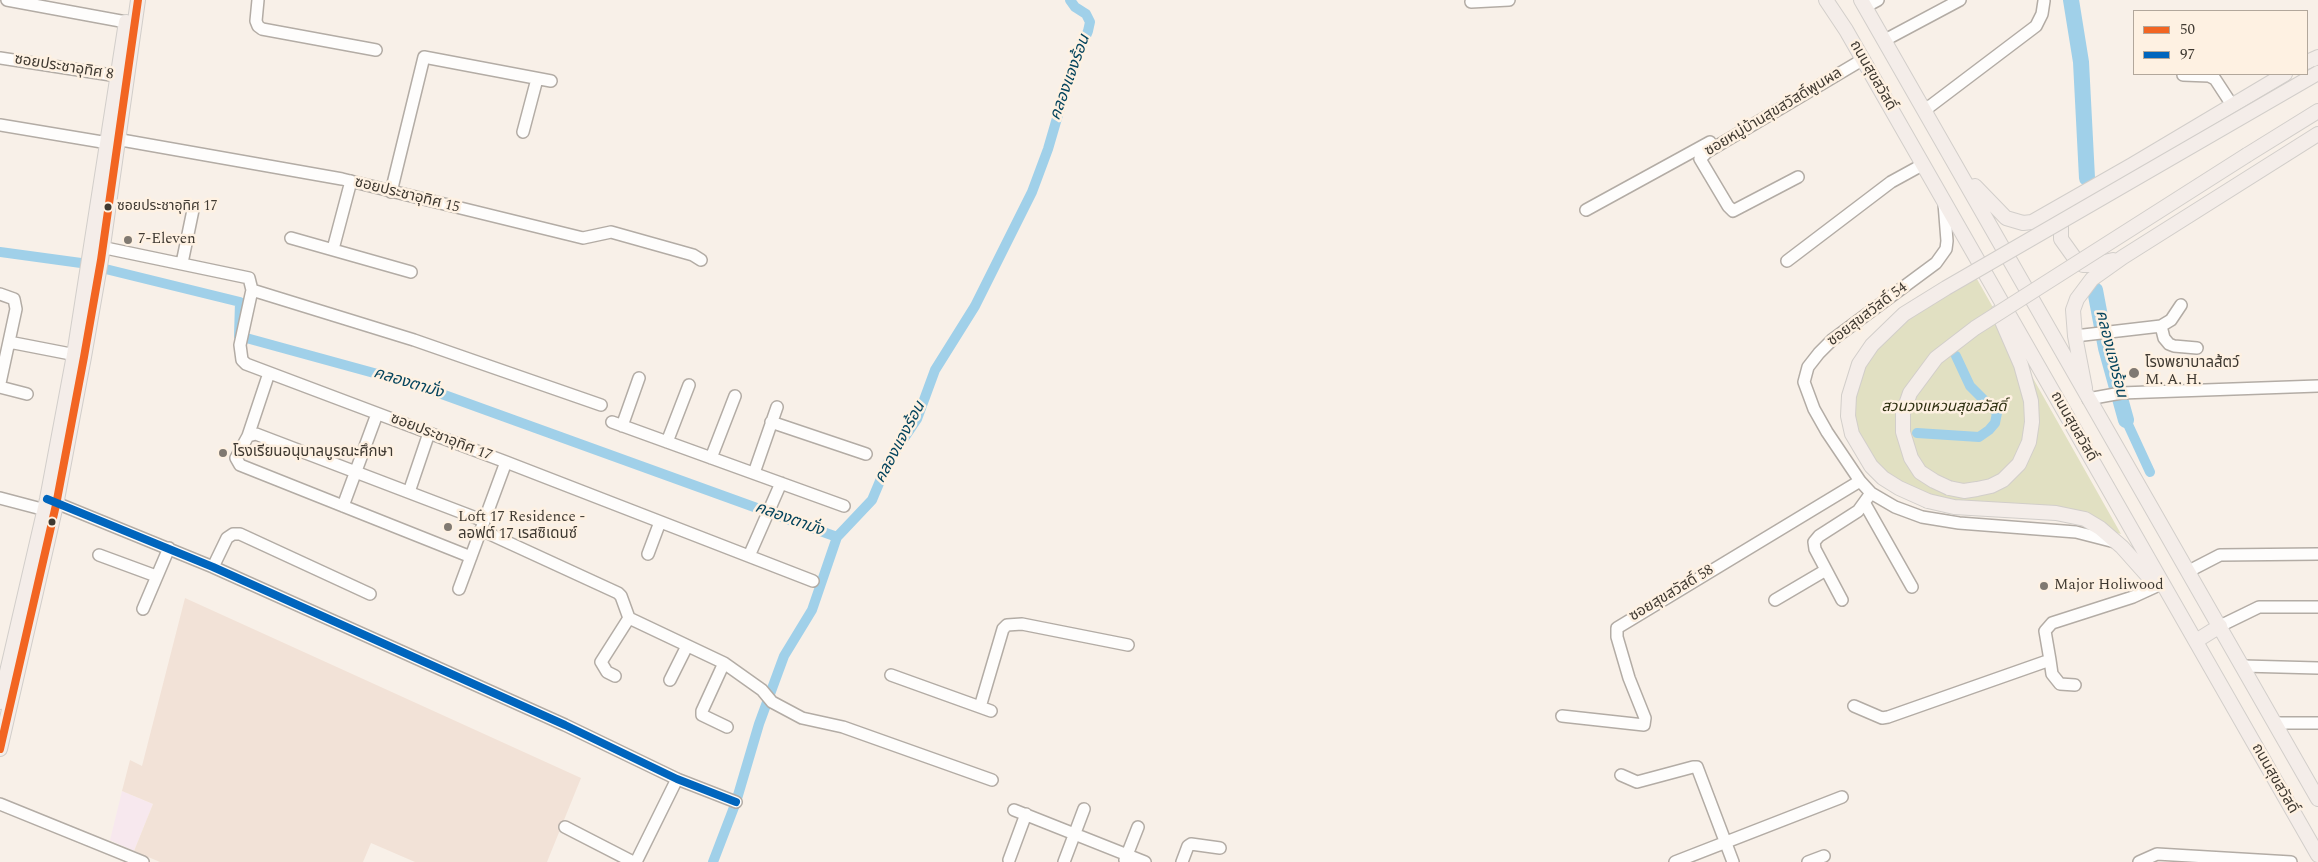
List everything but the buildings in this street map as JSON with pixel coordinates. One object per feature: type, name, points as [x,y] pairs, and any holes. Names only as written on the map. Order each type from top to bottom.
[{"type":"main road","points":[[123,77],[128,0]]},
{"type":"main road","points":[[0,702],[51,506],[97,253],[123,77],[138,0]]},
{"type":"main road","name":"ถนนสุขสวัสดิ์","points":[[1826,0],[1861,57],[2318,855]]},
{"type":"main road","name":"ถนนสุขสวัสดิ์","points":[[1863,3],[1958,167],[2087,398],[2189,571],[2318,799]]},
{"type":"main road","points":[[2175,605],[2117,542],[2085,519],[2068,515],[1974,509],[1928,501],[1899,488],[1883,478],[1871,466],[1852,434],[1848,416],[1851,388],[1859,364],[1872,345],[1904,314],[2318,73]]},
{"type":"main road","points":[[1958,167],[1997,211],[2006,218],[2023,223],[2046,216],[2283,75]]},
{"type":"main road","points":[[1985,275],[2027,383],[2031,401],[2032,422],[2024,454],[2019,464],[2004,480],[1990,486],[1964,491],[1949,488],[1920,472],[1911,458],[1902,432],[1903,413],[1910,393],[1936,358],[1975,328],[2247,155],[2318,111]]},
{"type":"main road","points":[[2087,398],[2075,336],[2073,310],[2076,299],[2092,279],[2318,134]]},
{"type":"main road","points":[[2099,184],[2065,215],[2060,223],[2061,239],[2068,252],[2083,265],[2102,264],[2124,257]]},
{"type":"main road","points":[[2196,641],[2220,626]]},
{"type":"main road","points":[[0,749],[7,680]]},
{"type":"street","points":[[7,0],[126,22]]},
{"type":"street","points":[[258,0],[256,21],[262,29],[376,50]]},
{"type":"street","points":[[1471,2],[1509,0]]},
{"type":"street","points":[[1863,3],[1878,0]]},
{"type":"street","points":[[1885,40],[1960,0]]},
{"type":"street","points":[[1925,110],[2036,26],[2042,14],[2044,1]]},
{"type":"street","points":[[391,192],[424,56],[550,82]]},
{"type":"street","points":[[1586,210],[1861,57]]},
{"type":"street","name":"ซอยหมู่บ้านสุขสวัสดิ์พูนผล","points":[[1798,176],[1734,211],[1728,206],[1700,159],[1707,152],[1861,57]]},
{"type":"street","name":"ซอยประชาอุทิศ 8","points":[[0,58],[123,77]]},
{"type":"street","points":[[2183,76],[2209,76],[2216,79],[2232,105]]},
{"type":"street","points":[[523,132],[537,79]]},
{"type":"street","name":"ซอยประชาอุทิศ 15","points":[[0,125],[220,156],[351,181],[583,238],[611,232],[693,255],[701,260]]},
{"type":"street","points":[[1787,262],[1891,182],[1922,165]]},
{"type":"street","points":[[333,249],[351,181]]},
{"type":"street","name":"ซอยสุขสวัสดิ์ 54","points":[[1944,202],[1946,249],[1936,263],[1832,340],[1819,353],[1806,374],[1804,382],[1806,392],[1814,409],[1860,481],[1871,493],[1895,507],[1922,517],[1959,524],[2076,532],[2117,542]]},
{"type":"street","points":[[182,263],[193,210]]},
{"type":"street","points":[[291,238],[411,272]]},
{"type":"street","points":[[97,253],[182,263],[246,276],[251,281],[252,290],[414,340],[601,405]]},
{"type":"street","name":"ซอยประชาอุทิศ 17","points":[[252,290],[240,346],[242,360],[246,364],[813,581]]},
{"type":"street","points":[[0,294],[10,297],[16,309],[0,383]]},
{"type":"street","points":[[2075,336],[2161,326],[2171,320],[2181,305]]},
{"type":"street","points":[[2161,326],[2164,338],[2169,344],[2197,348]]},
{"type":"street","points":[[9,342],[79,356]]},
{"type":"street","points":[[269,373],[248,436],[236,458],[240,465],[471,557]]},
{"type":"street","points":[[639,378],[617,424],[844,506]]},
{"type":"street","points":[[667,442],[688,385]]},
{"type":"street","points":[[2087,398],[2116,394],[2318,386]]},
{"type":"street","points":[[0,387],[27,394]]},
{"type":"street","points":[[711,458],[734,396]]},
{"type":"street","points":[[754,474],[777,407]]},
{"type":"street","points":[[343,506],[377,414]]},
{"type":"street","points":[[771,422],[866,454]]},
{"type":"street","points":[[409,492],[429,433]]},
{"type":"street","points":[[248,436],[256,434],[409,492],[483,525],[618,593],[622,596],[629,618],[724,663],[762,690],[772,702],[802,718],[844,727],[992,780]]},
{"type":"street","points":[[459,589],[506,462]]},
{"type":"street","name":"ซอยสุขสวัสดิ์ 58","points":[[1562,716],[1644,725],[1645,718],[1629,678],[1616,637],[1617,628],[1860,481]]},
{"type":"street","points":[[749,556],[780,483]]},
{"type":"street","points":[[1842,600],[1815,549],[1814,542],[1865,504],[1871,493]]},
{"type":"street","points":[[0,498],[51,506],[168,548],[565,725],[677,779],[736,802]]},
{"type":"street","points":[[1865,504],[1912,587]]},
{"type":"street","points":[[648,554],[660,522]]},
{"type":"street","points":[[213,567],[227,538],[233,534],[240,534],[370,594]]},
{"type":"street","points":[[144,608],[168,548]]},
{"type":"street","points":[[2189,571],[2220,555],[2318,554]]},
{"type":"street","points":[[99,555],[156,576]]},
{"type":"street","points":[[1774,600],[1826,570]]},
{"type":"street","points":[[2075,685],[2060,684],[2052,674],[2045,631],[2052,623],[2133,598],[2157,586]]},
{"type":"street","points":[[2220,626],[2259,607],[2318,607]]},
{"type":"street","points":[[615,676],[607,672],[601,662],[629,618]]},
{"type":"street","points":[[891,675],[985,709],[1002,629],[1007,625],[1022,624],[1128,644]]},
{"type":"street","points":[[670,680],[686,646]]},
{"type":"street","points":[[1854,706],[1882,718],[1888,718],[2050,660]]},
{"type":"street","points":[[724,663],[702,715],[727,728]]},
{"type":"street","points":[[2243,666],[2318,668]]},
{"type":"street","points":[[2275,723],[2318,723]]},
{"type":"street","points":[[1621,776],[1637,782],[1693,767],[1697,768],[1733,862]]},
{"type":"street","points":[[565,827],[634,862],[677,779]]},
{"type":"street","points":[[1675,862],[1842,798]]},
{"type":"street","points":[[0,804],[143,862]]},
{"type":"street","points":[[1064,862],[1084,809]]},
{"type":"street","points":[[1014,810],[1075,834],[1126,858],[1145,862]]},
{"type":"street","points":[[1009,860],[1026,814]]},
{"type":"street","points":[[1126,858],[1138,827]]},
{"type":"street","points":[[1182,862],[1188,846],[1191,844],[1220,848]]},
{"type":"street","points":[[2139,862],[2157,854],[2190,859],[2291,862]]},
{"type":"street","points":[[1808,862],[1824,856]]},
{"type":"shaded area","points":[[185,598],[581,778],[547,862],[415,862],[371,843],[363,862],[160,862],[134,851],[153,804],[122,791],[130,760],[142,766]]},
{"type":"shaded area","points":[[122,791],[153,804],[134,851],[110,840]]},
{"type":"green space","name":"สวนวงแหวนสุขสวัสดิ์","points":[[1973,272],[2121,534],[2050,514],[1913,498],[1849,435],[1852,378],[1893,324]]},
{"type":"waterway","name":"คลองแจงร้อน","points":[[713,862],[736,802],[759,724],[784,656],[812,610],[837,537],[872,500],[888,462],[917,419],[935,370],[975,306],[1032,192],[1048,149],[1069,77],[1090,22],[1086,14],[1075,7],[1070,0]]},
{"type":"waterway","name":"คลองแจงร้อน","points":[[2071,0],[2081,62],[2087,178]]},
{"type":"waterway","name":"คลองตามั่ง","points":[[0,252],[81,263],[240,302],[239,336],[414,384],[837,537]]},
{"type":"waterway","name":"คลองแจงร้อน","points":[[2095,290],[2106,348],[2126,420]]},
{"type":"waterway","points":[[1917,433],[1979,437],[1995,423],[1997,413],[1970,386],[1956,356]]},
{"type":"waterway","name":"คลองแจงร้อน","points":[[2126,420],[2150,472]]},
{"type":"transit line","name":"50","points":[[0,749],[56,505],[84,357],[101,260],[138,0]]},
{"type":"transit line","name":"97","points":[[47,499],[213,567],[565,725],[677,779],[736,802]]},
{"type":"place","name":"ซอยประชาอุทิศ 17","points":[[108,207]]},
{"type":"place","name":"7-Eleven","points":[[128,240]]},
{"type":"place","name":"โรงพยาบาลส้ตว์ M. A. H.","points":[[2134,373]]},
{"type":"place","name":"โรงเรียนอนุบาลบูรณะศึกษา","points":[[223,453]]},
{"type":"place","name":"Loft 17 Residence - ลอฟต์ 17 เรสซิเดนซ์","points":[[448,527]]},
{"type":"place","name":"Major Holiwood","points":[[2044,586]]}]
